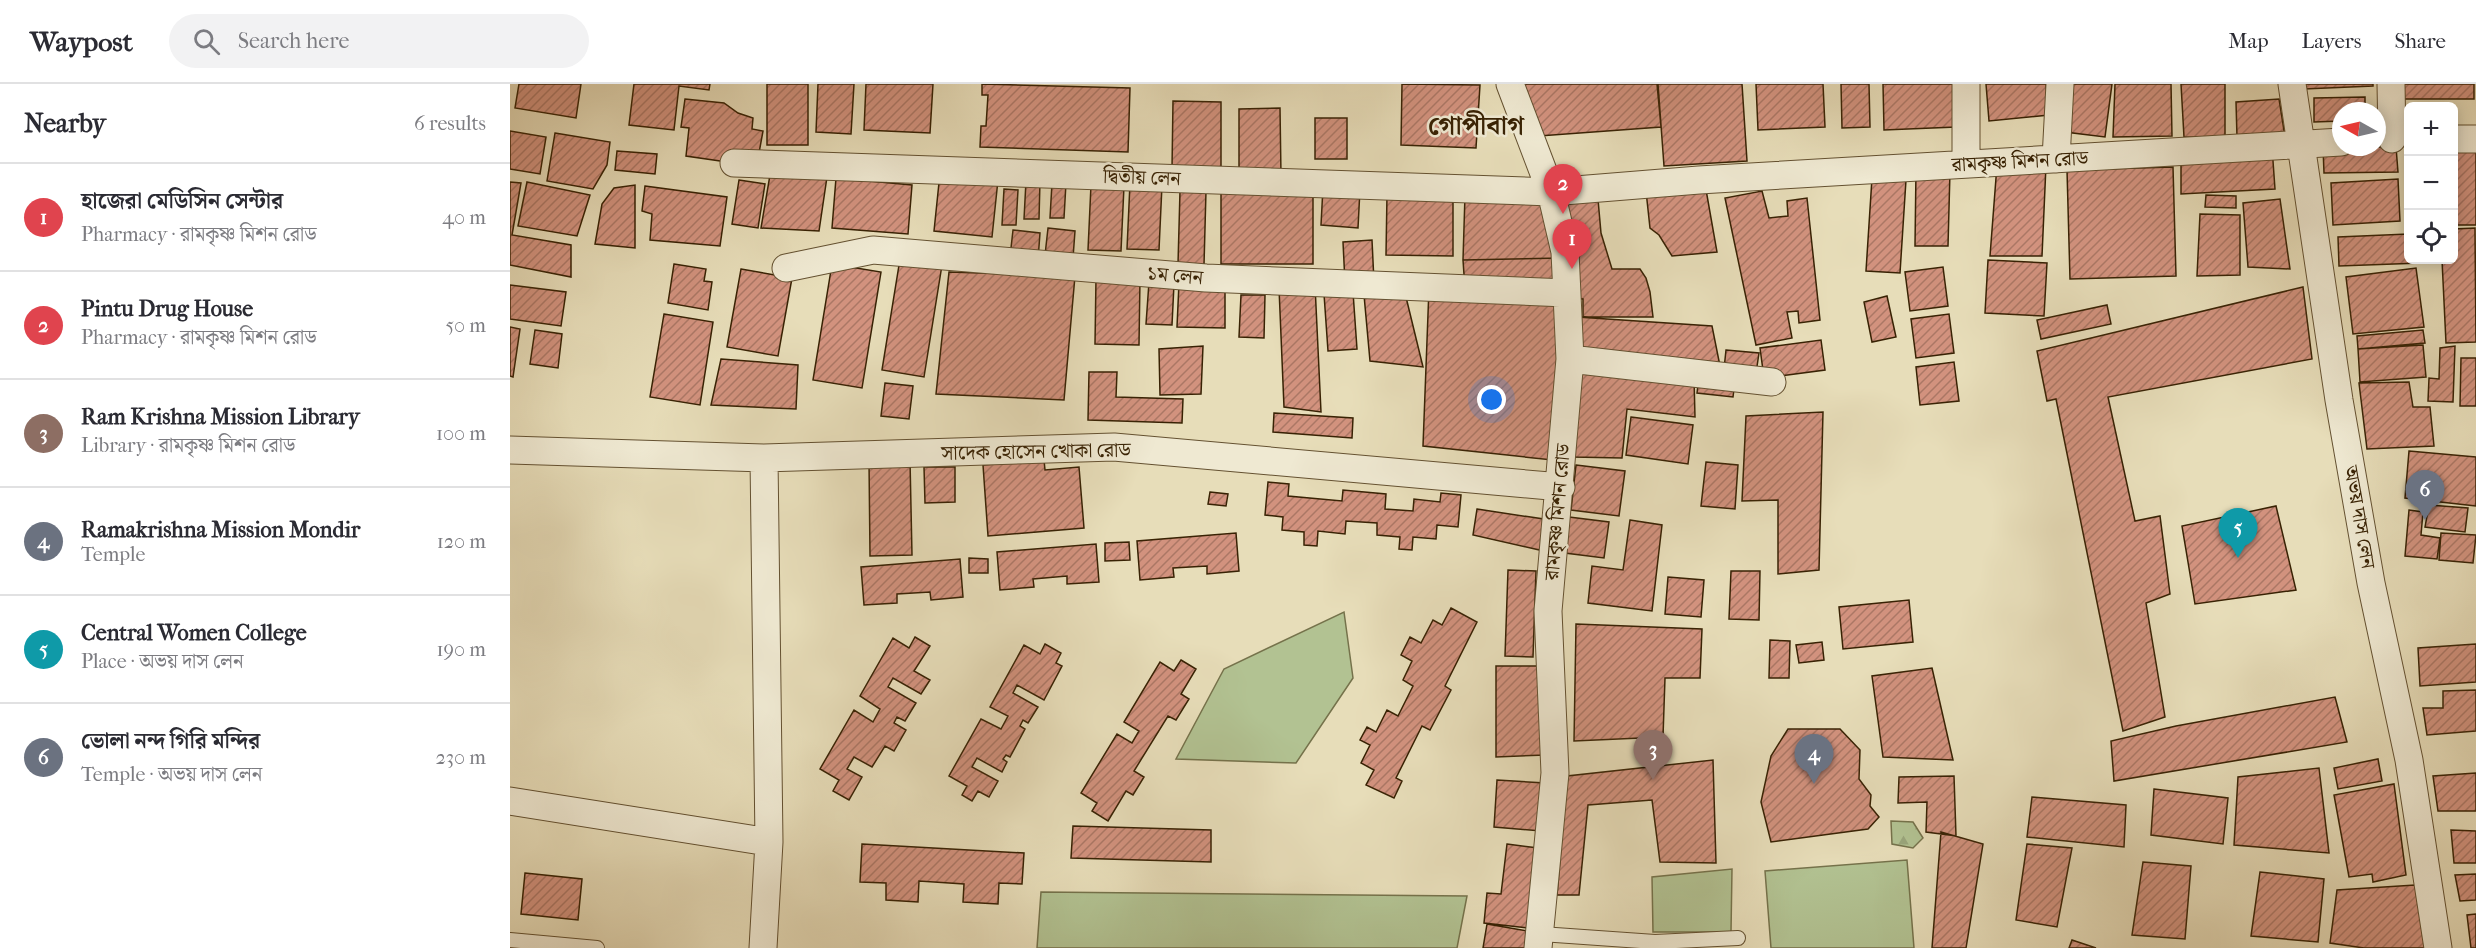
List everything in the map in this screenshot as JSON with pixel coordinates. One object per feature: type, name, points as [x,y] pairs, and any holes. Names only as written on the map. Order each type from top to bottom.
[{"type":"street","name":"রামকৃষ্ণ মিশন রোড","points":[[1510,84],[1551,192],[1565,255],[1570,360],[1548,611],[1555,773],[1539,941]]},
{"type":"street","points":[[1965,84],[1966,164]]},
{"type":"street","points":[[2056,159],[2060,84]]},
{"type":"street","name":"অভয় দাস লেন","points":[[2292,84],[2299,145],[2309,185],[2339,400],[2371,583],[2409,760],[2438,948]]},
{"type":"street","points":[[2391,84],[2392,139]]},
{"type":"street","points":[[2458,139],[2476,139]]},
{"type":"street","name":"রামকৃষ্ণ মিশন রোড","points":[[1699,180],[2332,143]]},
{"type":"street","name":"দ্বিতীয় লেন","points":[[734,163],[1551,192],[1699,180]]},
{"type":"street","name":"১ম লেন","points":[[786,268],[873,250],[1206,278],[1566,293]]},
{"type":"street","points":[[1570,360],[1772,382]]},
{"type":"street","name":"সাদেক হোসেন খোকা রোড","points":[[510,450],[764,458],[1114,447],[1560,487]]},
{"type":"street","points":[[763,948],[768,842],[764,458]]},
{"type":"street","points":[[510,801],[768,842]]},
{"type":"lane","points":[[1539,941],[1655,942],[1738,938]]},
{"type":"lane","points":[[510,940],[597,948]]},
{"type":"green space","points":[[1344,612],[1353,678],[1296,763],[1176,759],[1224,669]]},
{"type":"green space","points":[[1891,821],[1913,822],[1923,838],[1913,848],[1892,844]]},
{"type":"green space","points":[[1907,860],[1914,948],[1771,948],[1765,871]]},
{"type":"green space","points":[[1732,869],[1731,932],[1653,932],[1652,877]]},
{"type":"green space","points":[[1041,892],[1467,896],[1457,948],[1037,948]]},
{"type":"building","points":[[519,84],[581,84],[576,118],[515,108]]},
{"type":"building","points":[[634,84],[710,84],[709,90],[679,86],[674,130],[629,125]]},
{"type":"building","points":[[767,84],[808,84],[808,145],[767,145]]},
{"type":"building","points":[[818,84],[854,84],[851,134],[816,132]]},
{"type":"building","points":[[866,84],[933,84],[930,133],[864,130]]},
{"type":"building","points":[[982,84],[1130,88],[1128,152],[980,147],[981,126],[986,126],[988,95],[982,95]]},
{"type":"building","points":[[1402,84],[1480,85],[1476,148],[1401,145]]},
{"type":"building","points":[[1515,84],[1657,84],[1661,127],[1539,136]]},
{"type":"building","points":[[1658,84],[1742,84],[1747,161],[1664,166]]},
{"type":"building","points":[[1756,84],[1823,84],[1825,127],[1758,130]]},
{"type":"building","points":[[1841,84],[1869,84],[1870,127],[1842,128]]},
{"type":"building","points":[[1883,84],[1955,84],[1956,127],[1884,130]]},
{"type":"building","points":[[1986,84],[2046,84],[2049,115],[1989,121]]},
{"type":"building","points":[[2071,84],[2112,84],[2105,137],[2065,132]]},
{"type":"building","points":[[2115,84],[2171,84],[2172,136],[2113,137]]},
{"type":"building","points":[[2181,84],[2225,84],[2225,138],[2184,137]]},
{"type":"building","points":[[2304,84],[2373,84],[2373,86],[2304,89]]},
{"type":"building","points":[[2397,84],[2474,84],[2474,99],[2398,99]]},
{"type":"building","points":[[2365,97],[2365,102],[2332,102],[2332,121],[2314,122],[2314,98]]},
{"type":"building","points":[[685,99],[724,103],[738,113],[753,118],[752,129],[763,131],[759,153],[734,163],[686,156],[689,128],[681,127]]},
{"type":"building","points":[[2279,99],[2285,137],[2237,137],[2236,102]]},
{"type":"building","points":[[1173,101],[1221,102],[1221,170],[1172,169]]},
{"type":"building","points":[[1280,108],[1281,175],[1239,175],[1239,109]]},
{"type":"building","points":[[1315,118],[1347,118],[1347,159],[1315,159]]},
{"type":"building","points":[[510,131],[546,137],[540,174],[510,169]]},
{"type":"building","points":[[555,133],[610,142],[607,165],[593,189],[547,181]]},
{"type":"building","points":[[2476,142],[2476,225],[2458,225],[2458,143]]},
{"type":"building","points":[[2272,147],[2275,189],[2181,194],[2181,152]]},
{"type":"building","points":[[2323,147],[2332,147],[2332,156],[2386,156],[2386,147],[2396,147],[2398,172],[2324,173]]},
{"type":"building","points":[[617,151],[657,154],[655,174],[615,170]]},
{"type":"building","points":[[1997,165],[2046,165],[2042,256],[1990,256]]},
{"type":"building","points":[[2173,167],[2176,276],[2070,279],[2067,170]]},
{"type":"building","points":[[771,169],[827,177],[819,231],[761,228]]},
{"type":"building","points":[[1916,170],[1950,171],[1948,246],[1915,246]]},
{"type":"building","points":[[940,173],[998,180],[992,237],[934,231]]},
{"type":"building","points":[[836,178],[912,185],[908,234],[832,228]]},
{"type":"building","points":[[1872,178],[1906,180],[1900,273],[1866,271]]},
{"type":"building","points":[[2398,179],[2400,221],[2333,225],[2331,183]]},
{"type":"building","points":[[739,180],[765,184],[758,228],[732,224]]},
{"type":"building","points":[[1026,181],[1040,181],[1039,219],[1024,219]]},
{"type":"building","points":[[510,182],[521,183],[512,235],[571,245],[571,277],[510,265]]},
{"type":"building","points":[[527,182],[590,195],[577,236],[518,226]]},
{"type":"building","points":[[1052,183],[1066,183],[1064,218],[1050,218]]},
{"type":"building","points":[[1130,183],[1162,185],[1159,250],[1127,249]]},
{"type":"building","points":[[1705,184],[1717,252],[1672,256],[1659,235],[1650,228],[1646,191]]},
{"type":"building","points":[[635,185],[635,248],[595,244],[602,204],[614,188]]},
{"type":"building","points":[[1091,185],[1124,186],[1121,251],[1088,250]]},
{"type":"building","points":[[645,186],[727,197],[720,246],[650,240],[652,214],[642,211]]},
{"type":"building","points":[[1323,187],[1360,189],[1358,228],[1321,225]]},
{"type":"building","points":[[1597,188],[1601,233],[1612,269],[1640,269],[1646,278],[1650,292],[1653,317],[1583,317],[1583,299],[1566,298],[1551,192]]},
{"type":"building","points":[[1004,189],[1018,190],[1016,225],[1002,225]]},
{"type":"building","points":[[1180,191],[1206,191],[1204,265],[1178,264]]},
{"type":"building","points":[[1762,191],[1769,218],[1788,216],[1787,201],[1807,198],[1820,320],[1799,323],[1798,311],[1787,312],[1792,338],[1756,345],[1725,198]]},
{"type":"building","points":[[1221,192],[1313,192],[1313,264],[1221,264]]},
{"type":"building","points":[[1387,194],[1453,195],[1453,256],[1386,255]]},
{"type":"building","points":[[1465,195],[1548,195],[1562,258],[1463,260]]},
{"type":"building","points":[[2206,195],[2236,196],[2236,208],[2205,207]]},
{"type":"building","points":[[2280,199],[2290,269],[2248,267],[2243,203]]},
{"type":"building","points":[[2200,214],[2240,215],[2240,275],[2197,276]]},
{"type":"building","points":[[1048,228],[1075,231],[1073,258],[1045,255]]},
{"type":"building","points":[[2475,228],[2476,342],[2446,343],[2442,264],[2458,264],[2458,229]]},
{"type":"building","points":[[1013,230],[1040,233],[1038,260],[1010,257]]},
{"type":"building","points":[[2404,234],[2404,264],[2339,266],[2338,237]]},
{"type":"building","points":[[1372,240],[1374,282],[1345,283],[1343,242]]},
{"type":"building","points":[[1562,258],[1566,293],[1465,289],[1463,260]]},
{"type":"building","points":[[900,259],[942,265],[924,377],[882,370]]},
{"type":"building","points":[[1988,260],[2047,263],[2044,316],[1985,313]]},
{"type":"building","points":[[674,264],[706,269],[704,281],[712,282],[708,310],[668,303]]},
{"type":"building","points":[[832,264],[881,272],[862,388],[813,380]]},
{"type":"building","points":[[1943,267],[1948,306],[1910,311],[1905,272]]},
{"type":"building","points":[[2416,268],[2424,327],[2353,334],[2346,277]]},
{"type":"building","points":[[741,269],[792,278],[778,356],[727,347]]},
{"type":"building","points":[[949,272],[1075,276],[1064,400],[936,394]]},
{"type":"building","points":[[1096,278],[1140,279],[1139,345],[1095,344]]},
{"type":"building","points":[[1149,282],[1174,284],[1172,325],[1146,324]]},
{"type":"building","points":[[1225,282],[1225,328],[1177,327],[1179,283]]},
{"type":"building","points":[[510,285],[566,292],[561,326],[510,319]]},
{"type":"building","points":[[1315,285],[1321,412],[1284,407],[1279,288]]},
{"type":"building","points":[[2303,287],[2312,359],[2108,397],[2135,521],[2160,516],[2170,594],[2146,603],[2165,717],[2123,731],[2056,399],[2047,401],[2037,351]]},
{"type":"building","points":[[1429,288],[1566,293],[1562,461],[1423,446]]},
{"type":"building","points":[[1353,292],[1357,349],[1328,351],[1324,294]]},
{"type":"building","points":[[1405,293],[1423,367],[1370,361],[1364,295]]},
{"type":"building","points":[[1241,295],[1265,295],[1264,338],[1239,337]]},
{"type":"building","points":[[1887,296],[1896,337],[1872,342],[1864,302]]},
{"type":"building","points":[[2107,305],[2111,324],[2041,339],[2037,320]]},
{"type":"building","points":[[664,314],[713,322],[700,405],[650,397]]},
{"type":"building","points":[[1949,314],[1954,353],[1916,358],[1911,319]]},
{"type":"building","points":[[1577,317],[1712,326],[1720,366],[1576,355]]},
{"type":"building","points":[[510,327],[520,329],[513,377],[510,376]]},
{"type":"building","points":[[535,330],[562,334],[558,368],[530,364]]},
{"type":"building","points":[[2423,330],[2425,343],[2358,349],[2357,336]]},
{"type":"building","points":[[1821,340],[1825,370],[1764,378],[1760,348]]},
{"type":"building","points":[[2423,345],[2426,377],[2360,382],[2358,349]]},
{"type":"building","points":[[1203,346],[1201,394],[1160,395],[1159,349]]},
{"type":"building","points":[[2455,346],[2453,402],[2428,401],[2429,378],[2439,379],[2440,348]]},
{"type":"building","points":[[1726,350],[1759,353],[1756,373],[1724,369]]},
{"type":"building","points":[[2461,358],[2476,358],[2476,406],[2460,406]]},
{"type":"building","points":[[721,359],[798,365],[796,409],[711,405]]},
{"type":"building","points":[[1954,362],[1959,401],[1920,405],[1916,367]]},
{"type":"building","points":[[1577,369],[1694,378],[1695,417],[1627,409],[1622,458],[1573,457]]},
{"type":"building","points":[[1089,372],[1117,372],[1116,397],[1183,399],[1182,423],[1088,420]]},
{"type":"building","points":[[1699,377],[1735,381],[1733,397],[1697,393]]},
{"type":"building","points":[[2409,382],[2413,407],[2430,407],[2434,446],[2367,449],[2359,383]]},
{"type":"building","points":[[885,383],[913,386],[909,419],[881,416]]},
{"type":"building","points":[[1823,412],[1819,570],[1778,574],[1778,500],[1742,501],[1746,416]]},
{"type":"building","points":[[1274,413],[1353,418],[1352,438],[1273,432]]},
{"type":"building","points":[[1631,417],[1693,425],[1688,464],[1626,455]]},
{"type":"building","points":[[2409,451],[2476,457],[2476,506],[2405,498]]},
{"type":"building","points":[[910,460],[912,555],[870,556],[869,461]]},
{"type":"building","points":[[1044,460],[1045,470],[1079,467],[1084,528],[988,536],[983,465]]},
{"type":"building","points":[[1706,462],[1738,465],[1735,509],[1701,506]]},
{"type":"building","points":[[1576,465],[1625,471],[1619,516],[1571,510]]},
{"type":"building","points":[[924,467],[955,467],[955,502],[925,503]]},
{"type":"building","points":[[1268,482],[1289,484],[1288,496],[1342,501],[1343,490],[1386,494],[1385,509],[1413,511],[1414,499],[1440,502],[1441,493],[1461,495],[1458,527],[1437,525],[1436,539],[1413,537],[1412,550],[1399,549],[1400,537],[1377,535],[1377,523],[1346,521],[1345,534],[1318,531],[1317,546],[1304,545],[1304,532],[1282,530],[1283,517],[1265,515]]},
{"type":"building","points":[[1210,492],[1228,494],[1226,506],[1208,504]]},
{"type":"building","points":[[2429,505],[2468,508],[2465,532],[2425,527]]},
{"type":"building","points":[[2276,506],[2296,590],[2195,604],[2182,526]]},
{"type":"building","points":[[1477,509],[1550,520],[1544,551],[1473,535]]},
{"type":"building","points":[[2409,510],[2423,512],[2421,535],[2440,538],[2437,559],[2405,556]]},
{"type":"building","points":[[1569,517],[1609,522],[1604,558],[1565,553]]},
{"type":"building","points":[[1630,520],[1662,525],[1652,611],[1588,603],[1592,566],[1623,570]]},
{"type":"building","points":[[1236,533],[1239,571],[1207,574],[1207,566],[1173,568],[1174,577],[1140,580],[1137,541]]},
{"type":"building","points":[[2441,533],[2476,535],[2473,563],[2439,560]]},
{"type":"building","points":[[1129,542],[1130,560],[1105,561],[1105,543]]},
{"type":"building","points":[[1096,544],[1099,582],[1067,584],[1067,576],[1033,579],[1034,587],[1000,590],[997,552]]},
{"type":"building","points":[[969,558],[988,559],[988,573],[969,573]]},
{"type":"building","points":[[960,559],[963,597],[931,600],[930,592],[897,594],[897,603],[864,605],[861,567]]},
{"type":"building","points":[[1508,570],[1536,571],[1533,657],[1505,656]]},
{"type":"building","points":[[1731,571],[1760,571],[1759,620],[1729,619]]},
{"type":"building","points":[[1668,577],[1704,580],[1701,617],[1665,614]]},
{"type":"building","points":[[1909,600],[1913,642],[1843,649],[1839,607]]},
{"type":"building","points":[[1451,608],[1477,622],[1445,686],[1451,690],[1430,730],[1422,726],[1396,778],[1402,781],[1394,798],[1366,785],[1374,770],[1361,763],[1370,745],[1360,740],[1367,727],[1376,732],[1387,710],[1398,716],[1413,686],[1403,680],[1412,661],[1401,655],[1410,637],[1421,643],[1433,620],[1442,625]]},
{"type":"building","points":[[1576,624],[1702,629],[1700,678],[1665,678],[1663,737],[1574,741]]},
{"type":"building","points":[[915,637],[930,646],[914,671],[930,680],[921,694],[893,678],[888,687],[916,703],[905,721],[897,717],[894,723],[906,730],[894,751],[885,746],[872,767],[854,757],[847,769],[862,777],[849,800],[833,791],[839,780],[820,769],[854,710],[873,722],[880,709],[860,696],[893,638],[909,648]]},
{"type":"building","points":[[1770,640],[1790,641],[1789,678],[1769,678]]},
{"type":"building","points":[[1822,642],[1824,660],[1799,663],[1796,645]]},
{"type":"building","points":[[1045,644],[1061,653],[1056,663],[1062,666],[1044,700],[1017,685],[1013,693],[1038,707],[1028,723],[1023,720],[1020,726],[1025,729],[1010,757],[1006,755],[1003,759],[1007,762],[1002,772],[977,758],[972,767],[998,781],[989,797],[978,791],[972,801],[962,795],[967,786],[949,776],[981,719],[1001,729],[1008,716],[990,707],[1024,645],[1040,654]]},
{"type":"building","points":[[2476,644],[2476,682],[2420,686],[2418,648]]},
{"type":"building","points":[[1181,660],[1196,669],[1181,694],[1189,699],[1176,720],[1168,716],[1134,771],[1144,777],[1133,795],[1126,791],[1108,821],[1092,811],[1097,803],[1081,793],[1117,734],[1132,743],[1139,731],[1124,722],[1160,662],[1174,671]]},
{"type":"building","points":[[1496,666],[1544,666],[1545,755],[1496,757]]},
{"type":"building","points":[[1932,668],[1953,760],[1883,757],[1872,676]]},
{"type":"building","points":[[2476,690],[2476,731],[2427,735],[2423,708],[2443,708],[2443,691]]},
{"type":"building","points":[[2335,697],[2347,742],[2114,781],[2111,741],[2176,726]]},
{"type":"building","points":[[1788,729],[1840,729],[1860,750],[1859,779],[1871,795],[1870,806],[1879,817],[1868,829],[1771,842],[1761,802],[1771,756]]},
{"type":"building","points":[[2378,759],[2382,781],[2338,789],[2334,768]]},
{"type":"building","points":[[1713,760],[1716,863],[1660,862],[1652,800],[1588,805],[1579,895],[1557,895],[1567,776]]},
{"type":"building","points":[[2319,768],[2329,853],[2234,845],[2238,777]]},
{"type":"building","points":[[2476,773],[2476,811],[2438,811],[2433,776]]},
{"type":"building","points":[[1954,776],[1956,836],[1926,832],[1927,802],[1898,803],[1899,777]]},
{"type":"building","points":[[1497,780],[1545,783],[1541,831],[1494,827]]},
{"type":"building","points":[[2394,784],[2406,875],[2373,882],[2372,874],[2349,877],[2334,795]]},
{"type":"building","points":[[2154,789],[2228,798],[2223,844],[2151,835]]},
{"type":"building","points":[[2032,797],[2126,805],[2124,847],[2027,837]]},
{"type":"building","points":[[1073,826],[1211,830],[1211,862],[1071,858]]},
{"type":"building","points":[[2451,830],[2476,831],[2476,863],[2454,863]]},
{"type":"building","points":[[1941,832],[1983,844],[1966,948],[1932,948]]},
{"type":"building","points":[[862,844],[1024,853],[1022,884],[999,883],[998,904],[963,902],[964,884],[919,881],[918,902],[886,900],[886,883],[860,882]]},
{"type":"building","points":[[1507,844],[1538,848],[1528,928],[1484,923],[1487,893],[1501,894]]},
{"type":"building","points":[[2027,844],[2072,848],[2057,927],[2016,920]]},
{"type":"building","points":[[2143,862],[2191,866],[2185,939],[2132,935]]},
{"type":"building","points":[[2260,872],[2324,879],[2318,942],[2251,936]]},
{"type":"building","points":[[525,873],[582,879],[578,920],[521,914]]},
{"type":"building","points":[[2476,874],[2476,900],[2460,901],[2455,875]]},
{"type":"building","points":[[2415,885],[2425,948],[2364,948],[2330,943],[2337,890]]},
{"type":"building","points":[[2476,914],[2476,948],[2471,948],[2467,915]]},
{"type":"building","points":[[1487,924],[1533,932],[1531,948],[1483,948]]},
{"type":"building","points":[[2072,940],[2096,948],[2069,948]]},
{"type":"place","name":"Pintu Drug House","points":[[1563,214]]},
{"type":"place","name":"হাজেরা মেডিসিন সেন্টার","points":[[1572,269]]},
{"type":"place","name":"ভোলা নন্দ গিরি মন্দির","points":[[2425,520]]},
{"type":"place","name":"Central Women College","points":[[2238,558]]},
{"type":"place","name":"Ram Krishna Mission Library","points":[[1653,780]]},
{"type":"place","name":"Ramakrishna Mission Mondir","points":[[1814,784]]},
{"type":"district","name":"গোপীবাগ","points":[[1476,125]]}]
